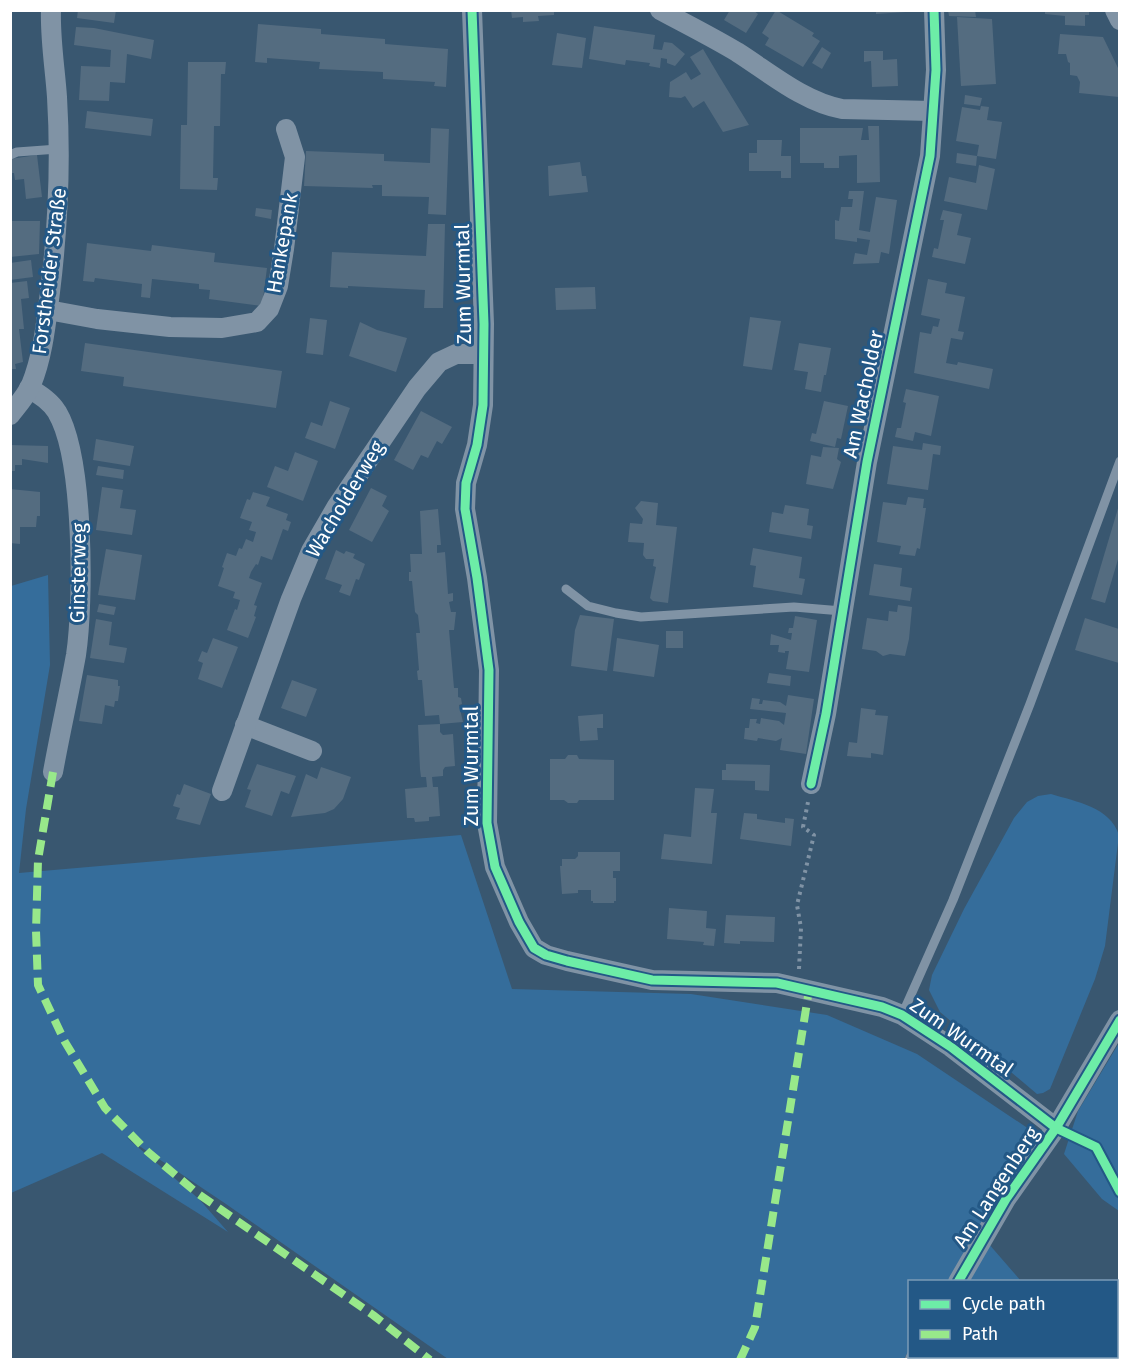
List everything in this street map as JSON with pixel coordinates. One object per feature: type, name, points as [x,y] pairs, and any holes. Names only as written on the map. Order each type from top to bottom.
[{"type":"street","name":"Forstheider Straße","points":[[10,416],[29,388],[37,369],[48,310],[59,210],[51,10]]},
{"type":"street","name":"Zum Wurmtal","points":[[472,10],[484,324],[483,405],[477,445],[466,483],[465,509],[489,670],[487,823],[495,867],[519,922],[534,948],[546,955],[567,961],[652,980],[777,983],[882,1007],[902,1015],[951,1047],[1056,1128]]},
{"type":"street","points":[[660,10],[735,51],[802,94],[829,107],[933,111]]},
{"type":"street","name":"Am Wacholder","points":[[811,784],[826,714],[867,462],[930,156],[936,70],[934,10]]},
{"type":"street","points":[[1115,10],[1119,20]]},
{"type":"street","name":"Hankepank","points":[[48,310],[98,319],[170,327],[222,328],[257,322],[269,309],[279,286],[295,157],[286,129]]},
{"type":"street","name":"Wacholderweg","points":[[222,791],[291,599],[311,552],[337,506],[417,388],[439,362],[456,354],[483,354]]},
{"type":"street","name":"Ginsterweg","points":[[29,388],[57,411],[68,436],[79,516],[79,605],[76,654],[53,772]]},
{"type":"street","points":[[245,725],[312,751]]},
{"type":"street","name":"Am Langenberg","points":[[959,1280],[1006,1199],[1056,1128],[1119,1020]]},
{"type":"lane","points":[[10,155],[17,152],[58,149]]},
{"type":"lane","points":[[902,1015],[953,900],[1030,704],[1119,461]]},
{"type":"lane","points":[[566,589],[588,606],[642,617],[794,607],[842,611]]},
{"type":"path","points":[[796,987],[801,928],[797,905],[814,835],[803,827],[811,784]]},
{"type":"shaded area","points":[[48,575],[50,665],[26,809],[19,873],[461,835],[512,989],[691,994],[827,1015],[917,1054],[1029,1129],[1033,1138],[949,1280],[908,1280],[908,1352],[904,1359],[448,1359],[126,1137],[199,1199],[228,1232],[102,1153],[11,1193],[11,586]]},
{"type":"shaded area","points":[[1051,794],[1082,803],[1100,812],[1115,826],[1119,835],[1105,946],[1095,979],[1050,1089],[1037,1094],[940,1012],[929,990],[932,975],[964,909],[1014,818],[1027,802],[1038,796]]},
{"type":"shaded area","points":[[1119,1043],[1119,1211],[1102,1199],[1064,1154],[1078,1111]]},
{"type":"shaded area","points":[[988,1243],[1020,1280],[969,1280]]},
{"type":"shaded area","points":[[1084,1358],[1085,1359],[927,1359]]},
{"type":"building","points":[[78,10],[116,10],[114,23],[77,18]]},
{"type":"building","points":[[511,10],[554,10],[554,15],[538,16],[539,21],[523,22],[523,17],[512,18]]},
{"type":"building","points":[[730,10],[753,10],[758,14],[746,33],[724,20]]},
{"type":"building","points":[[776,10],[814,33],[812,36],[820,41],[803,67],[765,45],[769,38],[762,33]]},
{"type":"building","points":[[876,10],[906,10],[906,12],[876,14]]},
{"type":"building","points":[[948,10],[975,10],[976,17],[949,16]]},
{"type":"building","points":[[1045,10],[1089,10],[1089,15],[1085,15],[1085,26],[1065,25],[1065,16],[1045,14]]},
{"type":"building","points":[[957,17],[992,19],[996,84],[961,86]]},
{"type":"building","points":[[258,24],[321,29],[321,34],[385,39],[385,44],[448,49],[446,87],[434,86],[435,82],[383,79],[383,72],[319,69],[320,62],[267,58],[267,63],[255,62]]},
{"type":"building","points":[[594,26],[655,35],[653,49],[662,50],[664,42],[672,43],[685,54],[675,66],[667,63],[667,59],[661,58],[660,68],[649,66],[650,63],[626,60],[625,65],[589,59]]},
{"type":"building","points":[[76,27],[94,28],[154,40],[151,59],[127,54],[125,83],[110,82],[109,101],[79,100],[81,66],[110,67],[111,50],[74,45]]},
{"type":"building","points":[[557,33],[586,38],[582,68],[552,65]]},
{"type":"building","points":[[1060,34],[1103,37],[1119,70],[1119,97],[1079,93],[1080,82],[1077,76],[1070,75],[1070,63],[1066,54],[1058,54]]},
{"type":"building","points":[[822,47],[831,53],[822,69],[812,63]]},
{"type":"building","points":[[703,49],[749,125],[723,132],[704,101],[693,108],[685,96],[669,97],[670,82],[686,72],[691,80],[701,74],[690,57]]},
{"type":"building","points":[[864,51],[883,51],[883,60],[897,59],[898,86],[872,87],[871,61],[864,62]]},
{"type":"building","points":[[188,62],[226,62],[225,74],[221,74],[220,126],[214,126],[213,178],[218,178],[217,190],[180,189],[181,125],[187,125]]},
{"type":"building","points":[[965,95],[982,98],[980,106],[964,104]]},
{"type":"building","points":[[981,106],[989,107],[987,120],[1002,122],[996,159],[977,156],[979,145],[956,141],[962,107],[980,110]]},
{"type":"building","points":[[87,111],[153,119],[151,136],[85,128]]},
{"type":"building","points":[[868,126],[879,126],[880,182],[857,183],[857,155],[839,156],[839,168],[824,168],[824,163],[800,163],[800,128],[863,128],[861,140],[869,140]]},
{"type":"building","points":[[431,128],[449,129],[446,215],[428,214],[429,197],[382,196],[382,185],[372,185],[373,188],[304,186],[306,151],[384,154],[384,161],[430,163]]},
{"type":"building","points":[[757,140],[782,140],[781,156],[791,156],[791,178],[781,178],[781,171],[749,171],[749,153],[757,153]]},
{"type":"building","points":[[957,153],[977,156],[976,166],[956,163]]},
{"type":"building","points":[[37,155],[42,197],[26,199],[24,179],[15,180],[14,173],[10,173],[10,159]]},
{"type":"building","points":[[580,162],[582,176],[586,176],[588,192],[549,196],[548,166]]},
{"type":"building","points":[[979,165],[995,169],[987,210],[944,201],[949,177],[976,183]]},
{"type":"building","points":[[849,191],[864,191],[859,230],[870,232],[876,197],[897,200],[889,254],[881,252],[879,263],[853,264],[855,253],[867,255],[870,240],[857,238],[857,242],[835,239],[835,220],[839,221],[841,207],[852,207],[853,199],[848,199]]},
{"type":"building","points":[[256,208],[272,210],[271,219],[255,216]]},
{"type":"building","points":[[943,210],[962,214],[957,235],[971,238],[965,264],[932,257],[934,248],[938,249],[944,220],[940,220]]},
{"type":"building","points":[[10,221],[40,221],[39,254],[10,257]]},
{"type":"building","points":[[428,224],[445,224],[443,308],[424,308],[425,290],[330,287],[332,252],[426,256]]},
{"type":"building","points":[[87,243],[151,251],[152,245],[215,253],[214,262],[267,268],[262,306],[209,299],[210,290],[199,289],[199,284],[152,279],[150,298],[141,297],[142,284],[95,278],[94,282],[83,281]]},
{"type":"building","points":[[31,260],[33,277],[10,280],[10,263]]},
{"type":"building","points":[[928,279],[947,283],[945,293],[965,297],[958,331],[964,332],[962,340],[951,338],[946,363],[957,365],[958,362],[993,369],[989,389],[914,373],[920,332],[931,334],[933,326],[938,327],[940,319],[921,315]]},
{"type":"building","points":[[27,281],[29,298],[21,299],[24,329],[19,329],[23,362],[15,364],[16,369],[10,369],[10,283]]},
{"type":"building","points":[[595,287],[596,309],[556,310],[555,288]]},
{"type":"building","points":[[750,317],[781,321],[772,370],[743,366]]},
{"type":"building","points":[[310,318],[327,320],[323,355],[306,353]]},
{"type":"building","points":[[360,322],[377,330],[407,338],[396,372],[349,356]]},
{"type":"building","points":[[85,343],[282,371],[276,408],[123,386],[124,377],[81,371]]},
{"type":"building","points":[[799,343],[831,348],[821,392],[805,389],[808,372],[794,370]]},
{"type":"building","points":[[906,389],[939,396],[931,436],[915,432],[913,441],[895,437],[897,428],[901,428]]},
{"type":"building","points":[[330,401],[350,408],[335,449],[305,438],[311,422],[322,426]]},
{"type":"building","points":[[824,401],[848,406],[841,439],[837,438],[835,447],[810,441],[812,433],[816,434]]},
{"type":"building","points":[[421,411],[452,427],[442,444],[437,441],[428,458],[421,455],[413,470],[394,460]]},
{"type":"building","points":[[96,439],[134,446],[130,466],[93,460]]},
{"type":"building","points":[[923,443],[941,446],[940,455],[933,454],[928,490],[887,484],[893,446],[922,450]]},
{"type":"building","points":[[10,445],[48,446],[48,463],[22,459],[22,465],[15,465],[15,471],[10,471]]},
{"type":"building","points":[[823,447],[839,448],[837,459],[841,462],[833,489],[806,484],[811,455],[821,457]]},
{"type":"building","points":[[295,452],[318,461],[303,501],[267,487],[275,466],[288,471]]},
{"type":"building","points":[[98,466],[124,470],[123,479],[96,475]]},
{"type":"building","points":[[102,487],[123,490],[120,508],[136,510],[132,535],[96,530]]},
{"type":"building","points":[[371,488],[387,496],[382,506],[389,511],[372,542],[349,530]]},
{"type":"building","points":[[10,489],[40,492],[40,516],[37,516],[36,527],[20,527],[20,544],[10,543]]},
{"type":"building","points":[[253,492],[270,497],[266,506],[288,514],[286,520],[291,522],[288,531],[283,529],[272,560],[261,556],[258,565],[256,564],[251,572],[249,578],[262,583],[254,605],[257,606],[254,616],[256,617],[248,638],[227,630],[240,600],[233,598],[235,592],[218,586],[227,553],[236,556],[246,539],[253,542],[256,532],[249,530],[252,522],[240,518],[247,499],[250,500]]},
{"type":"building","points":[[908,497],[924,499],[923,508],[926,508],[920,549],[917,548],[915,556],[899,554],[901,546],[877,542],[883,502],[906,505]]},
{"type":"building","points":[[641,501],[658,503],[656,525],[677,527],[668,603],[653,601],[650,598],[656,567],[653,566],[654,559],[646,559],[643,555],[644,543],[628,542],[630,523],[642,524],[643,519],[635,508]]},
{"type":"building","points":[[785,505],[809,509],[807,525],[813,526],[811,539],[769,532],[772,512],[783,514]]},
{"type":"building","points":[[1119,505],[1119,556],[1105,603],[1091,599]]},
{"type":"building","points":[[438,509],[441,545],[437,545],[437,553],[445,552],[448,594],[453,593],[453,601],[449,602],[451,612],[456,612],[454,630],[449,630],[454,688],[458,688],[458,697],[461,698],[462,704],[459,705],[463,722],[440,724],[439,715],[425,716],[422,680],[418,680],[417,671],[419,670],[416,633],[420,633],[418,615],[415,612],[412,581],[409,581],[410,554],[422,554],[420,511]]},
{"type":"building","points":[[753,548],[802,557],[799,578],[805,579],[802,595],[753,587],[756,566],[750,565]]},
{"type":"building","points":[[106,549],[142,555],[135,600],[98,595]]},
{"type":"building","points":[[336,550],[344,554],[346,551],[355,554],[353,558],[365,564],[350,596],[339,592],[342,585],[325,579]]},
{"type":"building","points":[[874,564],[902,568],[900,586],[912,588],[910,601],[869,595]]},
{"type":"building","points":[[99,604],[116,607],[114,615],[97,612]]},
{"type":"building","points":[[898,605],[912,607],[905,656],[890,654],[883,656],[876,651],[862,649],[867,618],[888,621],[889,611],[897,612]]},
{"type":"building","points":[[580,615],[614,619],[607,671],[571,666],[575,630]]},
{"type":"building","points":[[795,616],[817,620],[809,672],[786,669],[789,651],[778,652],[779,645],[770,645],[771,634],[791,640],[792,633],[788,633],[789,628],[793,628]]},
{"type":"building","points":[[1085,618],[1119,629],[1119,663],[1075,650]]},
{"type":"building","points":[[96,619],[112,622],[109,645],[127,648],[124,663],[90,658]]},
{"type":"building","points":[[666,631],[683,631],[683,648],[666,648]]},
{"type":"building","points":[[213,638],[238,647],[222,688],[198,679],[203,663],[198,661],[202,651],[207,653]]},
{"type":"building","points":[[617,638],[659,645],[654,677],[613,671]]},
{"type":"building","points":[[769,673],[791,676],[790,686],[767,683]]},
{"type":"building","points":[[87,675],[118,680],[118,686],[120,686],[118,701],[115,701],[114,707],[105,705],[102,724],[79,721]]},
{"type":"building","points":[[292,680],[317,689],[306,717],[281,708]]},
{"type":"building","points":[[788,695],[814,699],[806,754],[780,750],[782,738],[776,741],[758,738],[757,741],[744,739],[745,728],[749,728],[750,719],[757,719],[756,723],[760,724],[761,718],[779,721],[784,725],[786,713],[750,709],[752,698],[760,699],[759,704],[762,704],[763,700],[780,702],[786,706]]},
{"type":"building","points":[[861,708],[876,710],[875,715],[888,716],[883,755],[871,753],[871,758],[847,756],[849,742],[857,743]]},
{"type":"building","points":[[603,714],[603,728],[597,728],[598,740],[580,741],[578,716]]},
{"type":"building","points":[[440,724],[440,732],[443,735],[453,734],[455,766],[445,767],[443,776],[432,777],[433,787],[438,787],[440,816],[429,817],[429,821],[415,822],[414,818],[407,818],[405,789],[427,787],[426,777],[421,777],[418,725]]},
{"type":"building","points":[[568,755],[577,755],[579,759],[614,760],[614,800],[579,800],[577,803],[568,803],[564,800],[550,800],[550,759],[565,759]]},
{"type":"building","points":[[257,764],[296,776],[289,794],[281,791],[272,816],[245,807],[251,790],[247,789]]},
{"type":"building","points":[[726,764],[770,765],[769,791],[755,790],[755,781],[722,780],[722,770],[726,770]]},
{"type":"building","points":[[321,767],[351,777],[343,799],[334,809],[325,813],[291,817],[306,774],[317,779]]},
{"type":"building","points":[[184,784],[211,794],[200,825],[176,819],[180,808],[173,806]]},
{"type":"building","points":[[695,788],[714,789],[711,813],[717,813],[712,864],[661,859],[664,834],[691,837]]},
{"type":"building","points":[[744,813],[757,814],[757,819],[785,823],[785,818],[794,819],[791,846],[740,839]]},
{"type":"building","points":[[578,852],[620,852],[620,871],[613,871],[613,878],[616,878],[616,901],[614,903],[593,903],[591,890],[562,894],[560,866],[562,866],[562,859],[575,859]]},
{"type":"building","points":[[669,908],[707,911],[706,928],[716,929],[714,946],[703,945],[704,942],[667,939]]},
{"type":"building","points":[[726,915],[775,917],[774,942],[724,943]]},
{"type":"marked path","points":[[53,772],[38,860],[36,931],[38,985],[65,1042],[105,1108],[148,1152],[197,1193],[373,1315],[430,1360]]},
{"type":"marked path","points":[[740,1360],[755,1327],[809,990]]},
{"type":"cycle path","points":[[472,10],[484,324],[483,405],[477,445],[466,483],[465,509],[489,670],[487,823],[495,867],[519,922],[534,948],[546,955],[567,961],[652,980],[777,983],[882,1007],[902,1015],[951,1047],[1056,1128],[1096,1147],[1120,1192]]},
{"type":"cycle path","points":[[811,784],[826,714],[867,462],[930,156],[936,70],[934,10]]},
{"type":"cycle path","points":[[959,1280],[1006,1199],[1056,1128],[1120,1020]]}]
